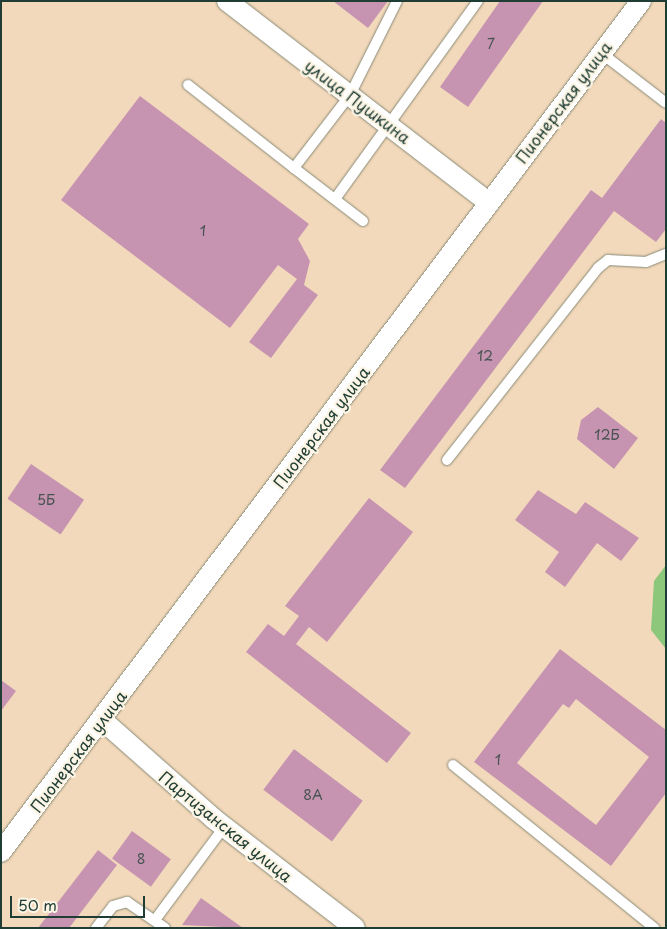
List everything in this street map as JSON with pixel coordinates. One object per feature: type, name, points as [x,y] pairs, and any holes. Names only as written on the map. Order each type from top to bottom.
[{"type":"street","name":"улица Пушкина","points":[[227,1],[488,202]]},
{"type":"street","name":"Пионерская улица","points":[[1,852],[600,52],[641,1]]},
{"type":"street","name":"Партизанская улица","points":[[101,719],[224,827],[355,928]]},
{"type":"lane","points":[[294,168],[350,95],[397,1]]},
{"type":"lane","points":[[335,199],[386,123],[478,1]]},
{"type":"lane","points":[[600,52],[666,103]]},
{"type":"lane","points":[[188,85],[363,221]]},
{"type":"lane","points":[[447,460],[598,268],[608,260],[646,262],[666,254]]},
{"type":"lane","points":[[453,765],[654,928]]},
{"type":"lane","points":[[155,920],[224,827]]},
{"type":"lane","points":[[96,928],[112,906],[128,902],[165,928]]},
{"type":"green space","points":[[666,565],[666,649],[651,630],[654,581]]},
{"type":"building","points":[[333,1],[388,1],[368,28]]},
{"type":"building","points":[[500,1],[543,1],[468,107],[440,87]]},
{"type":"building","points":[[140,96],[309,224],[298,239],[310,261],[304,285],[318,295],[271,358],[249,342],[297,279],[278,265],[230,328],[61,200]]},
{"type":"building","points":[[661,119],[666,123],[666,229],[656,242],[614,211],[405,488],[380,470],[591,190],[602,198]]},
{"type":"building","points":[[598,407],[638,438],[614,469],[577,439],[581,420]]},
{"type":"building","points":[[31,464],[84,500],[61,535],[8,499]]},
{"type":"building","points":[[538,490],[576,514],[585,502],[639,538],[621,561],[597,543],[565,587],[545,572],[559,552],[515,520]]},
{"type":"building","points":[[369,498],[413,532],[327,642],[309,627],[296,644],[411,733],[387,763],[246,652],[268,624],[284,636],[299,616],[285,606]]},
{"type":"building","points":[[560,649],[666,730],[666,793],[611,866],[474,762]],"holes":[[[576,699],[649,757],[596,825],[517,763],[563,704],[569,708]]]},
{"type":"building","points":[[1,680],[16,691],[1,711]]},
{"type":"building","points":[[294,749],[363,801],[332,841],[263,790]]},
{"type":"building","points":[[132,831],[171,859],[151,887],[112,859]]},
{"type":"building","points":[[98,850],[117,865],[69,928],[38,928]]},
{"type":"building","points":[[201,898],[243,928],[182,925]]}]
